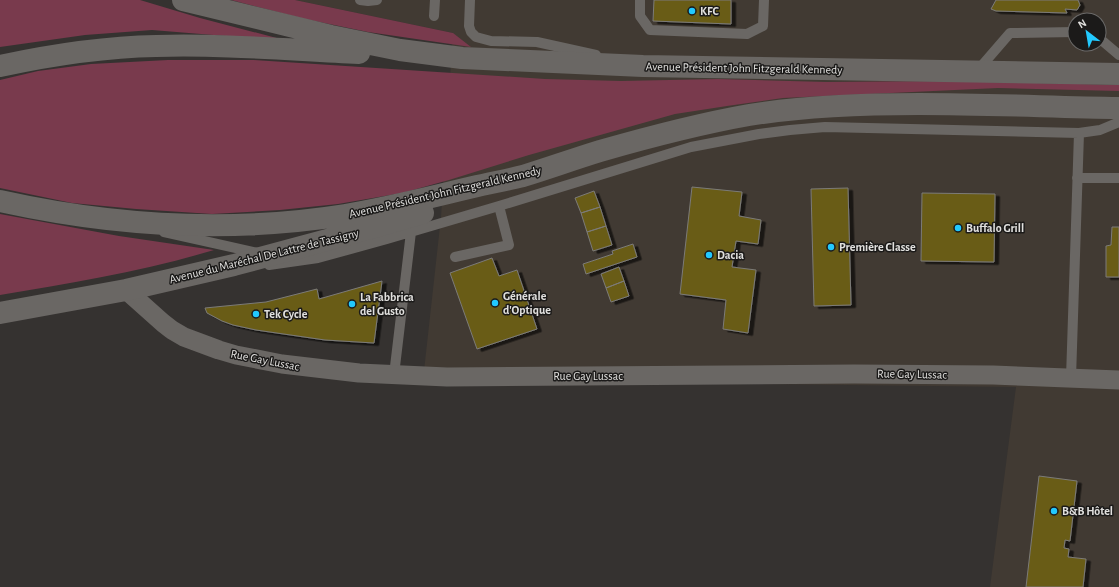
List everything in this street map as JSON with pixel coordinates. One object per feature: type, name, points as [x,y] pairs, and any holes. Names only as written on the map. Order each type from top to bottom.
[{"type":"main road","name":"Avenue Président John Fitzgerald Kennedy","points":[[183,0],[331,36],[406,51],[462,58],[643,66],[1119,74]]},
{"type":"main road","points":[[0,66],[67,54],[155,46],[202,46],[462,58]]},
{"type":"main road","name":"Avenue Président John Fitzgerald Kennedy","points":[[958,105],[1024,95],[1119,96]]},
{"type":"main road","name":"Avenue Président John Fitzgerald Kennedy","points":[[0,200],[50,211],[104,219],[171,224],[254,225],[376,210],[522,176],[597,152],[662,134],[750,115],[803,108],[850,105],[958,105],[1119,108]]},
{"type":"main road","name":"Avenue du Maréchal De Lattre de Tassigny","points":[[0,313],[126,290],[268,256],[420,214],[456,202],[522,176]]},
{"type":"street","name":"Rue Gay Lussac","points":[[126,290],[172,330],[189,339],[219,350],[255,359],[300,367],[359,374],[447,377],[800,374],[993,375],[1119,380]]},
{"type":"lane","points":[[360,0],[377,0]]},
{"type":"lane","points":[[434,16],[435,0]]},
{"type":"lane","points":[[470,0],[469,26],[471,32],[476,37],[491,41],[538,42],[643,66]]},
{"type":"lane","points":[[640,0],[640,16],[650,30],[747,34],[763,26],[764,0]]},
{"type":"lane","points":[[977,72],[1010,33],[1067,32]]},
{"type":"lane","points":[[1107,44],[1119,54]]},
{"type":"lane","points":[[184,277],[318,258],[499,206],[677,151],[716,141],[774,131],[825,127],[1079,133],[1100,130],[1119,122]]},
{"type":"lane","points":[[1071,378],[1079,133]]},
{"type":"lane","points":[[1077,178],[1119,178]]},
{"type":"lane","points":[[455,257],[509,245],[499,206]]},
{"type":"lane","points":[[104,219],[268,256],[303,260]]},
{"type":"lane","points":[[394,375],[411,232]]},
{"type":"shaded area","points":[[0,0],[140,0],[200,18],[288,41],[152,30],[85,35],[0,47]]},
{"type":"shaded area","points":[[231,0],[295,0],[453,33],[471,47],[368,32],[305,19]]},
{"type":"shaded area","points":[[295,0],[1119,0],[1119,587],[990,587],[1016,387],[423,380],[441,217],[453,33]]},
{"type":"shaded area","points":[[168,60],[254,60],[545,79],[621,81],[718,79],[826,82],[946,81],[1119,85],[1119,91],[998,88],[783,98],[675,114],[402,193],[338,204],[280,210],[212,214],[136,209],[72,203],[0,188],[0,80],[38,71],[91,64]]},
{"type":"shaded area","points":[[0,214],[119,236],[214,250],[135,270],[0,295]]},
{"type":"building","name":"KFC","points":[[654,0],[731,0],[731,24],[653,21]]},
{"type":"building","points":[[996,0],[1078,0],[1080,5],[1077,10],[1065,9],[1067,13],[996,11],[991,9]]},
{"type":"building","name":"Dacia","points":[[692,187],[742,192],[739,216],[761,220],[758,244],[736,241],[732,267],[756,270],[748,333],[723,329],[726,300],[680,294]]},
{"type":"building","name":"Première Classe","points":[[848,188],[851,305],[814,306],[811,189]]},
{"type":"building","points":[[594,191],[600,207],[581,213],[575,198]]},
{"type":"building","name":"Buffalo Grill","points":[[922,193],[995,194],[994,262],[921,261]]},
{"type":"building","points":[[600,207],[606,226],[587,232],[581,213]]},
{"type":"building","points":[[606,226],[612,245],[593,251],[587,232]]},
{"type":"building","points":[[1112,227],[1119,227],[1119,277],[1106,277],[1106,246],[1111,245]]},
{"type":"building","points":[[633,244],[637,257],[586,274],[583,264],[613,254],[612,251]]},
{"type":"building","name":"Générale d'Optique","points":[[492,258],[499,276],[517,270],[537,329],[477,349],[450,273]]},
{"type":"building","points":[[619,267],[624,281],[606,288],[601,274]]},
{"type":"building","points":[[382,281],[374,343],[325,340],[256,330],[222,321],[207,313],[205,308],[266,302],[317,289],[319,299]]},
{"type":"building","points":[[624,281],[629,296],[611,302],[606,288]]},
{"type":"building","name":"B&B Hôtel","points":[[1039,476],[1077,481],[1070,541],[1065,540],[1064,548],[1069,549],[1068,557],[1086,559],[1083,587],[1026,587]]},
{"type":"place","name":"KFC","points":[[692,11]]},
{"type":"place","name":"Buffalo Grill","points":[[958,228]]},
{"type":"place","name":"Première Classe","points":[[831,247]]},
{"type":"place","name":"Dacia","points":[[709,255]]},
{"type":"place","name":"Générale d'Optique","points":[[495,303]]},
{"type":"place","name":"La Fabbrica del Gusto","points":[[352,304]]},
{"type":"place","name":"Tek Cycle","points":[[256,314]]},
{"type":"place","name":"B&B Hôtel","points":[[1054,511]]}]
